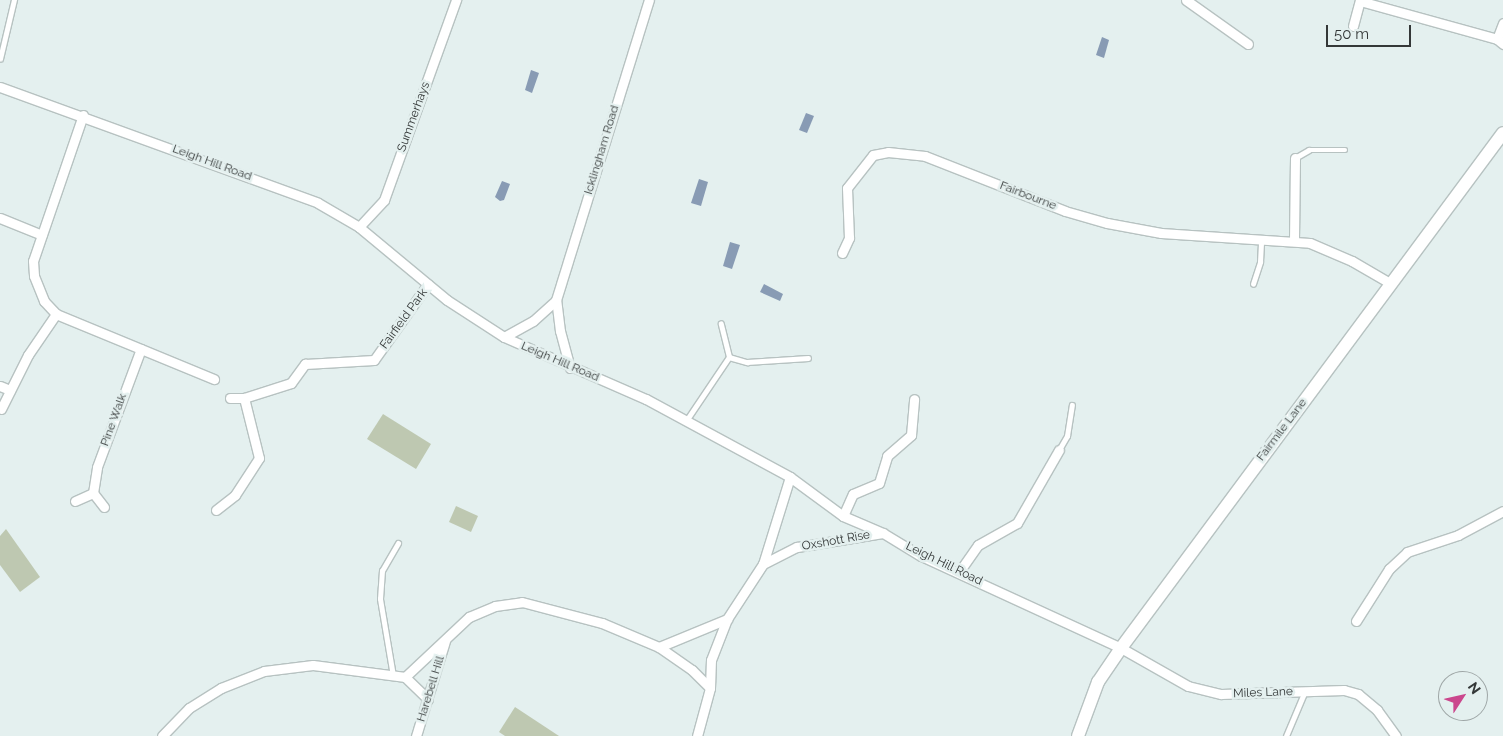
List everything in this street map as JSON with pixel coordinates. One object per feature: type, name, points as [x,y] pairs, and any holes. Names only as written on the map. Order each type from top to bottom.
[{"type":"street","name":"Summerhays","points":[[359,227],[384,200],[456,0]]},
{"type":"street","name":"Icklingham Road","points":[[570,368],[560,331],[556,300],[649,0]]},
{"type":"street","points":[[1186,0],[1248,44]]},
{"type":"street","points":[[1353,26],[1360,0],[1500,41],[1503,23]]},
{"type":"street","name":"Leigh Hill Road","points":[[0,87],[83,115],[318,203],[359,227],[428,284],[504,337],[570,368],[646,400],[790,478],[843,516],[883,533],[922,556],[1120,648]]},
{"type":"street","points":[[83,115],[33,261],[34,276],[44,300],[56,314],[214,379]]},
{"type":"street","name":"Fairmile Lane","points":[[1078,736],[1098,682],[1120,648],[1503,133]]},
{"type":"street","name":"Fairbourne","points":[[842,253],[849,238],[847,188],[874,155],[888,152],[925,156],[1066,211],[1107,223],[1161,233],[1310,242],[1352,261],[1390,283]]},
{"type":"street","points":[[1294,240],[1295,158]]},
{"type":"street","points":[[0,218],[42,235]]},
{"type":"street","name":"Fairfield Park","points":[[230,398],[244,398],[291,383],[305,364],[374,360],[428,284]]},
{"type":"street","name":"Icklingham Road","points":[[504,337],[534,321],[556,300]]},
{"type":"street","points":[[1,409],[28,355],[56,314]]},
{"type":"street","name":"Pine Walk","points":[[93,493],[97,467],[141,349]]},
{"type":"street","points":[[0,386],[10,390]]},
{"type":"street","points":[[216,510],[235,495],[259,458],[244,398]]},
{"type":"street","points":[[843,516],[853,494],[879,483],[888,456],[912,435],[914,399]]},
{"type":"street","points":[[959,572],[978,545],[1017,523],[1059,450]]},
{"type":"street","points":[[697,736],[710,688],[711,660],[727,620],[763,564],[790,478]]},
{"type":"street","points":[[75,501],[93,493],[104,507]]},
{"type":"street","points":[[1356,621],[1389,569],[1407,552],[1458,535],[1503,511]]},
{"type":"street","name":"Oxshott Rise","points":[[763,564],[797,547],[883,533]]},
{"type":"street","points":[[162,736],[189,708],[221,688],[264,671],[313,665],[393,677],[405,677],[446,641],[469,617],[495,606],[522,602],[602,623],[659,647],[692,670],[710,688]]},
{"type":"street","points":[[659,647],[727,620]]},
{"type":"street","name":"Harebell Hill","points":[[416,736],[446,641]]},
{"type":"street","name":"Miles Lane","points":[[1120,648],[1188,686],[1221,694],[1260,695],[1344,690],[1358,694],[1377,710],[1396,736]]},
{"type":"street","points":[[405,677],[428,699]]},
{"type":"lane","points":[[0,59],[14,0]]},
{"type":"lane","points":[[1295,158],[1309,150],[1345,150]]},
{"type":"lane","points":[[1253,284],[1260,262],[1261,240]]},
{"type":"lane","points":[[686,422],[729,358],[721,324]]},
{"type":"lane","points":[[729,358],[747,362],[808,358]]},
{"type":"lane","points":[[1059,450],[1067,436],[1072,405]]},
{"type":"lane","points":[[393,677],[380,599],[382,571],[398,543]]},
{"type":"lane","points":[[1286,736],[1306,691]]},
{"type":"green space","points":[[383,414],[431,444],[416,469],[367,439]]},
{"type":"green space","points":[[456,506],[478,516],[471,532],[449,522]]},
{"type":"green space","points":[[6,529],[40,577],[20,592],[0,565],[0,536]]},
{"type":"green space","points":[[515,707],[559,736],[505,736],[499,732]]},
{"type":"water","points":[[1102,37],[1109,40],[1104,58],[1096,55]]},
{"type":"water","points":[[531,70],[539,73],[532,93],[525,90]]},
{"type":"water","points":[[806,113],[814,116],[807,133],[799,130]]},
{"type":"water","points":[[699,179],[708,182],[701,206],[691,203]]},
{"type":"water","points":[[502,181],[510,184],[504,200],[500,201],[495,197]]},
{"type":"water","points":[[730,242],[740,245],[732,269],[723,266]]},
{"type":"water","points":[[764,284],[783,294],[780,301],[760,292]]}]
